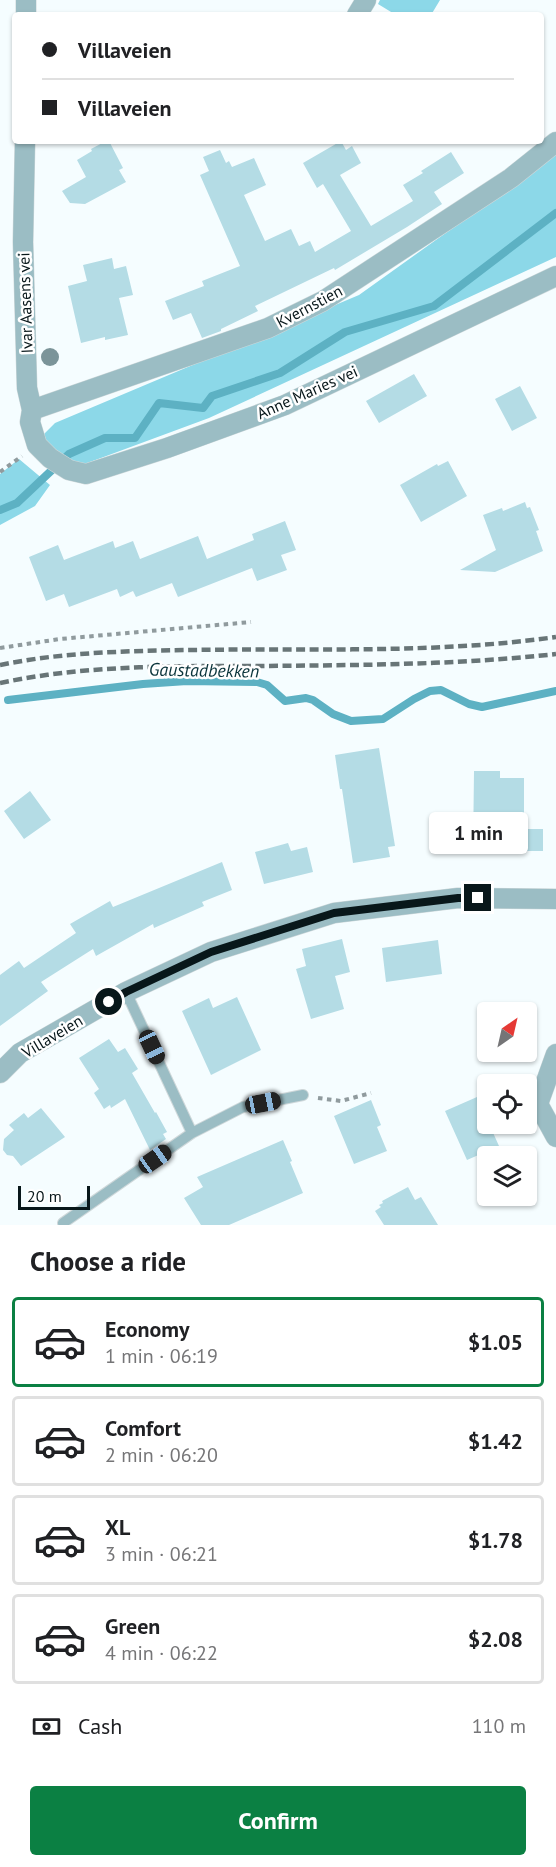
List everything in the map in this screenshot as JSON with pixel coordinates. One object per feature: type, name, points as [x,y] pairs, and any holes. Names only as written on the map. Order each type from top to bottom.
[{"type":"street","name":"Kvernstien","points":[[32,410],[268,328],[322,301],[511,178],[556,142]]},
{"type":"street","name":"Ivar Aasens vei","points":[[25,144],[23,242],[27,388],[32,410],[30,422],[37,446],[50,458]]},
{"type":"street","name":"Anne Maries vei","points":[[50,458],[69,470],[86,474],[167,448],[285,405],[556,276]]},
{"type":"street","name":"Villaveien","points":[[0,1073],[20,1053],[126,992],[211,952],[334,913],[458,898],[556,899]]},
{"type":"street","points":[[556,1054],[537,1104],[556,1137]]},
{"type":"lane","points":[[126,992],[192,1133]]},
{"type":"lane","points":[[63,1223],[192,1133],[243,1107],[303,1095]]},
{"type":"path","points":[[0,648],[60,639],[251,622]]},
{"type":"path","points":[[303,1095],[341,1101],[371,1093]]},
{"type":"shaded area","points":[[380,0],[440,0],[433,12],[391,12],[378,4]]},
{"type":"shaded area","points":[[556,154],[556,257],[209,418],[82,465],[50,451],[44,434],[55,423],[359,295]]},
{"type":"shaded area","points":[[19,459],[50,485],[35,506],[0,525],[0,474]]},
{"type":"building","points":[[100,144],[111,144],[123,168],[119,170],[126,182],[85,204],[70,203],[62,191],[86,177],[77,160],[92,151],[91,149]]},
{"type":"building","points":[[336,144],[343,144],[346,150],[352,146],[361,163],[340,175],[371,226],[413,201],[403,185],[451,152],[464,173],[434,192],[442,204],[407,227],[335,270],[334,268],[255,306],[258,311],[221,331],[202,338],[191,313],[173,320],[165,301],[204,286],[202,281],[240,266],[200,175],[209,171],[203,157],[220,150],[226,163],[229,161],[232,167],[254,158],[266,185],[244,195],[265,241],[291,229],[299,246],[310,241],[315,252],[351,231],[323,184],[317,188],[303,163]]},
{"type":"building","points":[[112,258],[114,269],[126,266],[133,295],[119,298],[128,335],[105,340],[105,337],[81,343],[68,286],[87,281],[83,265]]},
{"type":"building","points":[[414,374],[427,396],[379,423],[366,401]]},
{"type":"building","points":[[520,386],[537,418],[512,431],[495,399]]},
{"type":"building","points":[[448,461],[467,496],[421,522],[400,485],[437,464],[438,466]]},
{"type":"building","points":[[525,502],[527,508],[530,507],[539,530],[536,531],[543,551],[495,572],[460,570],[496,550],[483,515],[502,508],[503,511]]},
{"type":"building","points":[[285,521],[296,550],[281,555],[287,570],[257,581],[252,568],[178,597],[172,583],[136,597],[133,591],[120,597],[117,589],[69,607],[64,594],[46,601],[29,557],[58,545],[64,560],[113,541],[115,548],[133,541],[140,559],[198,536],[207,559],[254,540],[252,534]]},
{"type":"building","points":[[379,748],[395,846],[388,847],[390,857],[353,863],[335,755]]},
{"type":"building","points":[[474,771],[500,771],[500,778],[524,778],[524,829],[543,829],[543,851],[473,851]]},
{"type":"building","points":[[30,791],[51,820],[24,839],[4,811]]},
{"type":"building","points":[[288,843],[291,851],[307,847],[313,872],[264,884],[255,852]]},
{"type":"building","points":[[222,862],[232,890],[202,902],[204,906],[154,928],[153,924],[96,956],[93,949],[41,982],[48,991],[0,1026],[0,975],[19,961],[24,968],[76,933],[70,924],[110,901],[113,907]]},
{"type":"building","points":[[342,939],[350,972],[335,976],[344,1009],[311,1019],[296,969],[306,966],[302,949]]},
{"type":"building","points":[[438,940],[442,974],[386,982],[382,948]]},
{"type":"building","points":[[237,997],[261,1050],[211,1075],[182,1011],[209,998],[213,1008]]},
{"type":"building","points":[[109,1039],[118,1052],[125,1048],[138,1069],[132,1073],[167,1132],[163,1134],[166,1139],[150,1150],[125,1099],[111,1108],[110,1105],[104,1109],[94,1093],[99,1089],[79,1058]]},
{"type":"building","points":[[477,1097],[477,1134],[494,1134],[499,1146],[477,1146],[477,1156],[467,1160],[445,1111]]},
{"type":"building","points":[[371,1100],[381,1125],[377,1127],[387,1151],[354,1164],[334,1116]]},
{"type":"building","points":[[41,1108],[65,1137],[21,1166],[13,1156],[7,1155],[3,1150],[4,1139],[14,1130],[9,1125],[24,1113],[28,1118]]},
{"type":"building","points":[[283,1140],[303,1193],[229,1225],[201,1225],[184,1198],[203,1187],[197,1177]]},
{"type":"building","points":[[408,1187],[415,1200],[421,1197],[438,1225],[384,1225],[375,1211],[381,1207],[379,1205],[383,1203],[382,1201]]},
{"type":"waterway","points":[[0,510],[17,503],[69,454],[105,438],[135,438],[159,403],[203,408],[212,396],[280,373],[345,332],[434,306],[556,213]]},
{"type":"waterway","name":"Gaustadbekken","points":[[8,700],[143,684],[187,681],[257,682],[267,685],[285,701],[306,698],[313,700],[333,714],[351,721],[383,719],[430,691],[441,690],[469,704],[482,707],[556,691]]},
{"type":"railway","points":[[0,665],[47,657],[119,652],[420,648],[556,637]]},
{"type":"railway","points":[[0,683],[64,673],[129,668],[408,664],[556,654]]},
{"type":"route","points":[[109,1002],[211,952],[334,913],[458,898],[478,898]]}]
